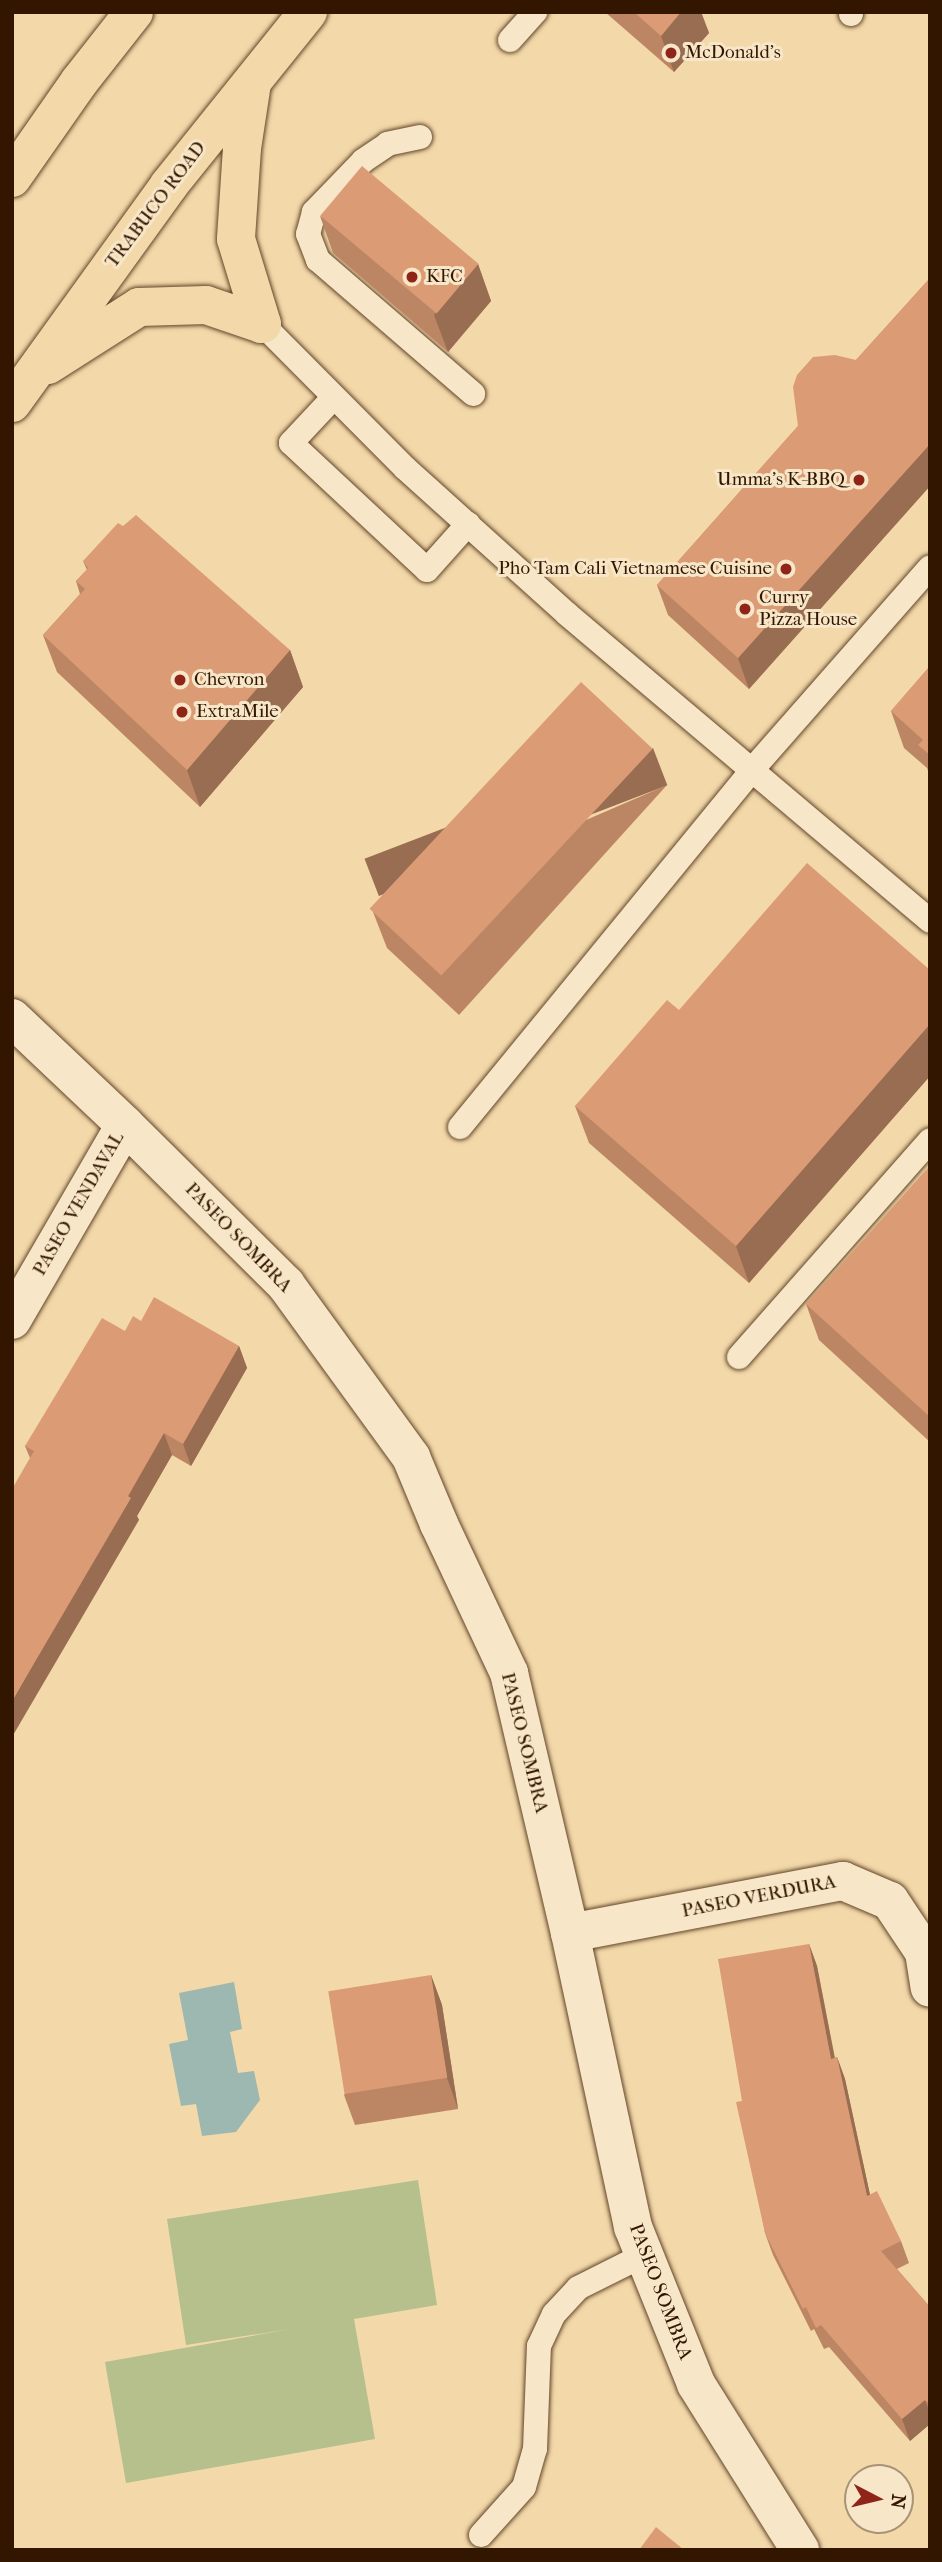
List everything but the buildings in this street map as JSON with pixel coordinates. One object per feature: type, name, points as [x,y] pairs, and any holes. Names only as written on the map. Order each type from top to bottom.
[{"type":"main road","points":[[12,178],[79,82],[134,12]]},
{"type":"main road","name":"TRABUCO ROAD","points":[[22,389],[169,185],[308,12]]},
{"type":"main road","points":[[253,78],[242,148],[236,239],[262,324]]},
{"type":"main road","points":[[22,389],[139,307],[206,305],[262,324]]},
{"type":"street","name":"PASEO SOMBRA","points":[[12,1018],[125,1125],[286,1285],[411,1457],[439,1524],[509,1673],[570,1933],[633,2227],[696,2384],[800,2550]]},
{"type":"street","name":"PASEO VENDAVAL","points":[[12,1320],[125,1125]]},
{"type":"street","name":"PASEO VERDURA","points":[[570,1933],[844,1881],[890,1901],[924,1952],[930,1988]]},
{"type":"lane","points":[[510,40],[536,12]]},
{"type":"lane","points":[[420,137],[388,144],[363,161],[314,212],[308,234],[318,260],[472,394]]},
{"type":"lane","points":[[262,324],[467,524],[567,614],[930,921]]},
{"type":"lane","points":[[334,397],[291,443],[427,570],[467,524]]},
{"type":"lane","points":[[460,1127],[751,771],[930,567]]},
{"type":"lane","points":[[738,1357],[930,1140]]},
{"type":"lane","points":[[481,2535],[524,2487],[535,2449],[539,2346],[554,2314],[578,2288],[644,2255]]},
{"type":"green space","points":[[418,2180],[437,2305],[354,2319],[375,2439],[126,2483],[105,2362],[291,2329],[186,2345],[167,2219]]},
{"type":"water","points":[[234,1982],[242,2029],[230,2032],[238,2073],[254,2071],[260,2100],[236,2132],[202,2136],[196,2104],[181,2106],[169,2044],[188,2040],[179,1993]]},
{"type":"place","name":"McDonald's","points":[[671,53]]},
{"type":"place","name":"KFC","points":[[412,277]]},
{"type":"place","name":"Umma's K-BBQ","points":[[859,480]]},
{"type":"place","name":"Pho Tam Cali Vietnamese Cuisine","points":[[786,569]]},
{"type":"place","name":"Curry Pizza House","points":[[745,609]]},
{"type":"place","name":"Chevron","points":[[180,680]]},
{"type":"place","name":"ExtraMile","points":[[182,712]]}]
